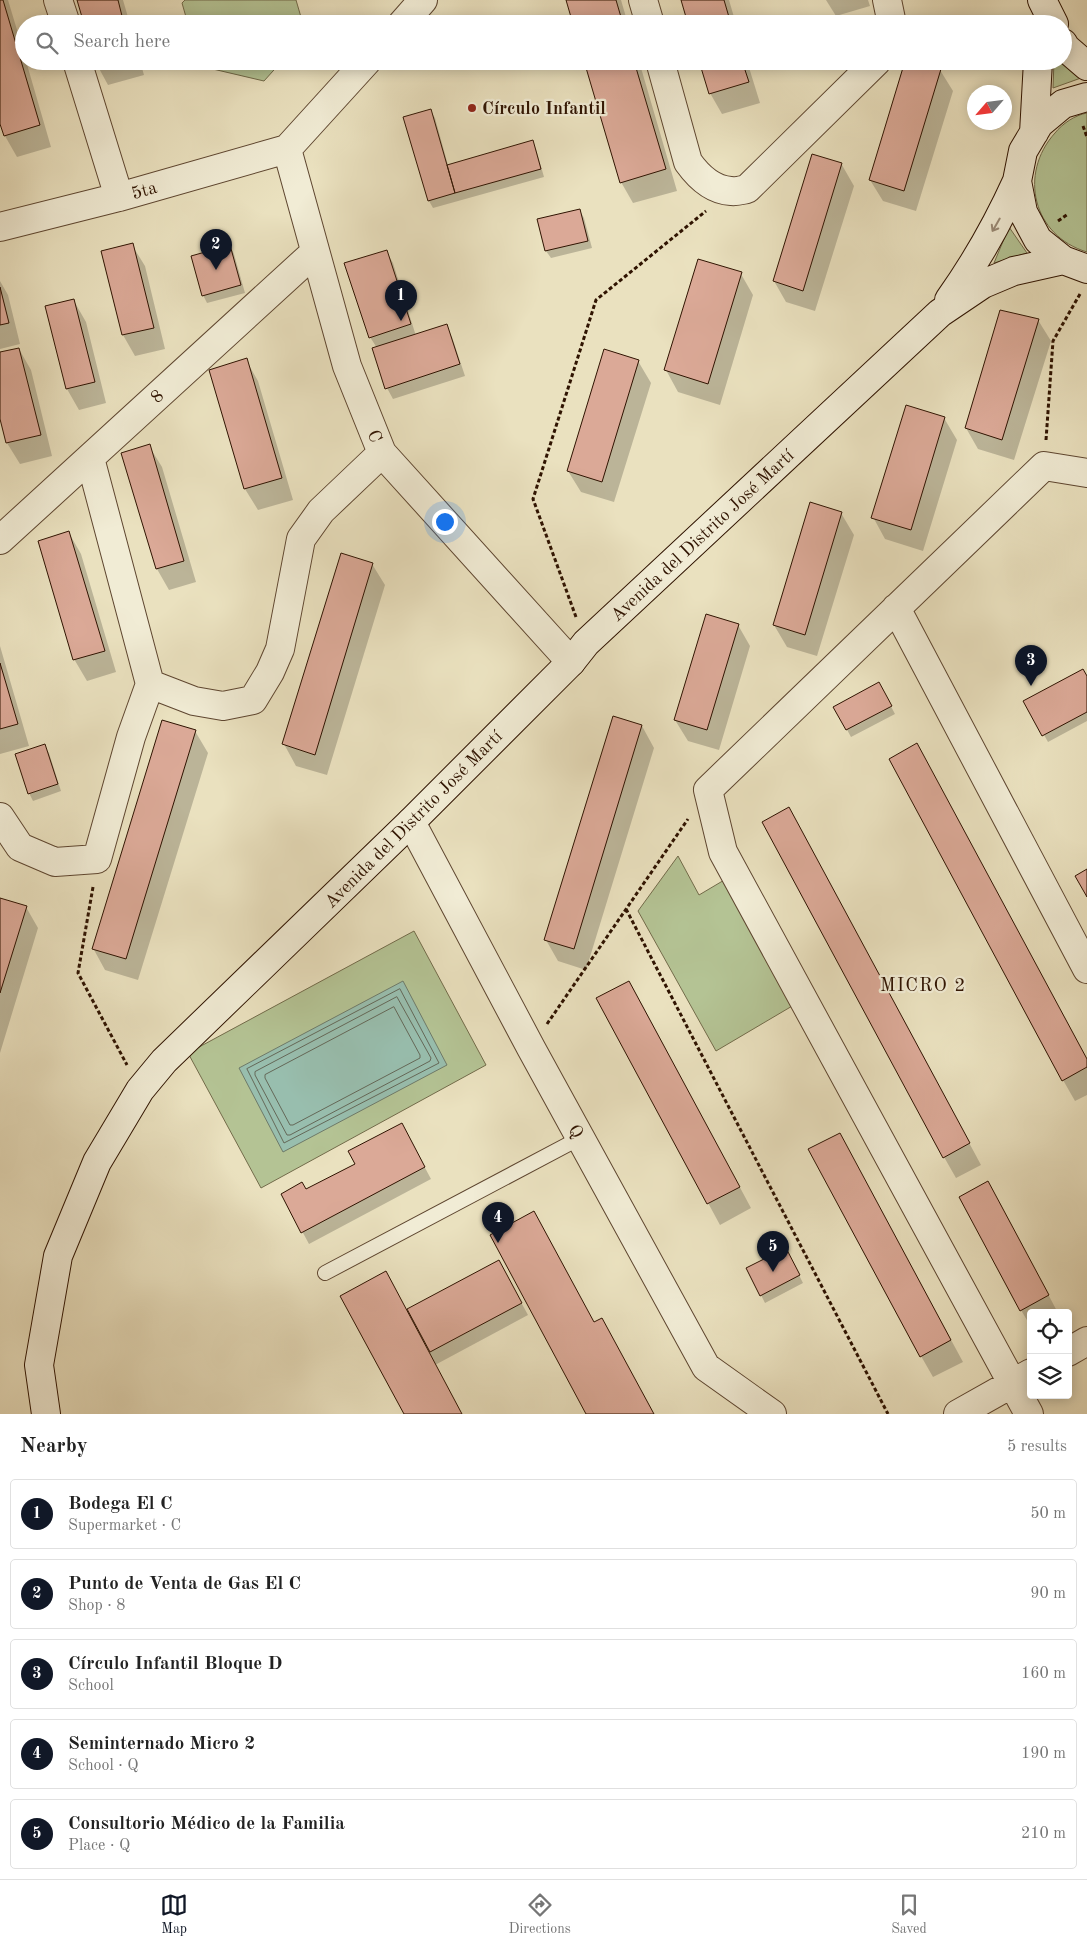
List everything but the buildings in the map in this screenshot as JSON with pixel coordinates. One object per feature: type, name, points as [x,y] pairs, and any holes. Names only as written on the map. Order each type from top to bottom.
[{"type":"street","points":[[58,0],[63,15]]},
{"type":"street","points":[[410,15],[423,0]]},
{"type":"street","points":[[643,0],[647,15]]},
{"type":"street","points":[[887,0],[890,15]]},
{"type":"street","points":[[1032,0],[1034,15]]},
{"type":"street","points":[[1042,0],[1050,15]]},
{"type":"street","points":[[1072,53],[1087,66]]},
{"type":"street","points":[[80,70],[119,197]]},
{"type":"street","points":[[287,149],[359,70]]},
{"type":"street","points":[[662,70],[688,162],[698,176],[713,185],[730,191],[747,189],[868,70]]},
{"type":"street","points":[[1034,133],[1038,70]]},
{"type":"street","points":[[1077,273],[1038,240],[1023,212],[1017,181],[1023,150],[1039,124],[1063,104],[1087,97]]},
{"type":"street","name":"5ta","points":[[0,227],[119,197],[287,149]]},
{"type":"street","name":"C","points":[[287,149],[346,366],[382,453],[578,653]]},
{"type":"street","name":"Avenida del Distrito José Martí","points":[[940,313],[971,269],[1001,216],[1017,181]]},
{"type":"street","name":"8","points":[[0,540],[315,252]]},
{"type":"street","name":"Avenida del Distrito José Martí","points":[[46,1414],[39,1365],[58,1256],[97,1162],[140,1090],[164,1061],[411,822],[578,653],[940,313],[983,284],[1014,271],[1077,273]]},
{"type":"street","points":[[150,684],[194,701],[223,706],[253,700],[270,672],[280,649],[302,539],[321,511],[382,453]]},
{"type":"street","points":[[0,817],[20,847],[55,862],[97,859],[132,737],[150,684],[90,458]]},
{"type":"street","points":[[1029,1414],[1021,1378],[720,854],[708,790],[1044,466],[1087,473]]},
{"type":"street","points":[[896,608],[1087,969]]},
{"type":"street","name":"Q","points":[[411,822],[531,1048],[706,1367],[772,1414]]},
{"type":"street","points":[[1072,1350],[1087,1341]]},
{"type":"street","points":[[958,1414],[1021,1378]]},
{"type":"lane","points":[[325,1273],[580,1138]]},
{"type":"path","points":[[578,653],[533,498],[596,300],[730,191]]},
{"type":"path","points":[[1044,466],[1053,341],[1077,273]]},
{"type":"path","points":[[531,1048],[708,790]]},
{"type":"path","points":[[97,859],[78,973],[140,1090]]},
{"type":"path","points":[[626,909],[888,1414]]},
{"type":"shaded area","points":[[185,0],[296,0],[300,15],[185,15],[182,3]]},
{"type":"shaded area","points":[[1072,69],[1081,78],[1053,88],[1054,70]]},
{"type":"shaded area","points":[[217,70],[274,70],[264,81]]},
{"type":"shaded area","points":[[1087,113],[1087,252],[1069,244],[1054,232],[1043,218],[1037,202],[1035,184],[1037,167],[1044,149],[1055,133],[1069,120]]},
{"type":"shaded area","points":[[1009,227],[1027,253],[994,263]]},
{"type":"shaded area","points":[[678,856],[699,895],[731,876],[799,1002],[716,1051],[638,911]]},
{"type":"shaded area","points":[[414,931],[486,1065],[261,1188],[188,1053]]},
{"type":"water","points":[[403,981],[447,1065],[283,1152],[239,1068]]},
{"type":"place","name":"Círculo Infantil","points":[[472,108]]},
{"type":"place","name":"Punto de Venta de Gas El C","points":[[216,270]]},
{"type":"place","name":"Bodega El C","points":[[401,321]]},
{"type":"place","name":"Círculo Infantil Bloque D","points":[[1031,686]]},
{"type":"place","name":"Seminternado Micro 2","points":[[498,1243]]},
{"type":"place","name":"Consultorio Médico de la Familia","points":[[773,1272]]},
{"type":"district","name":"MICRO 2","points":[[923,984]]}]
